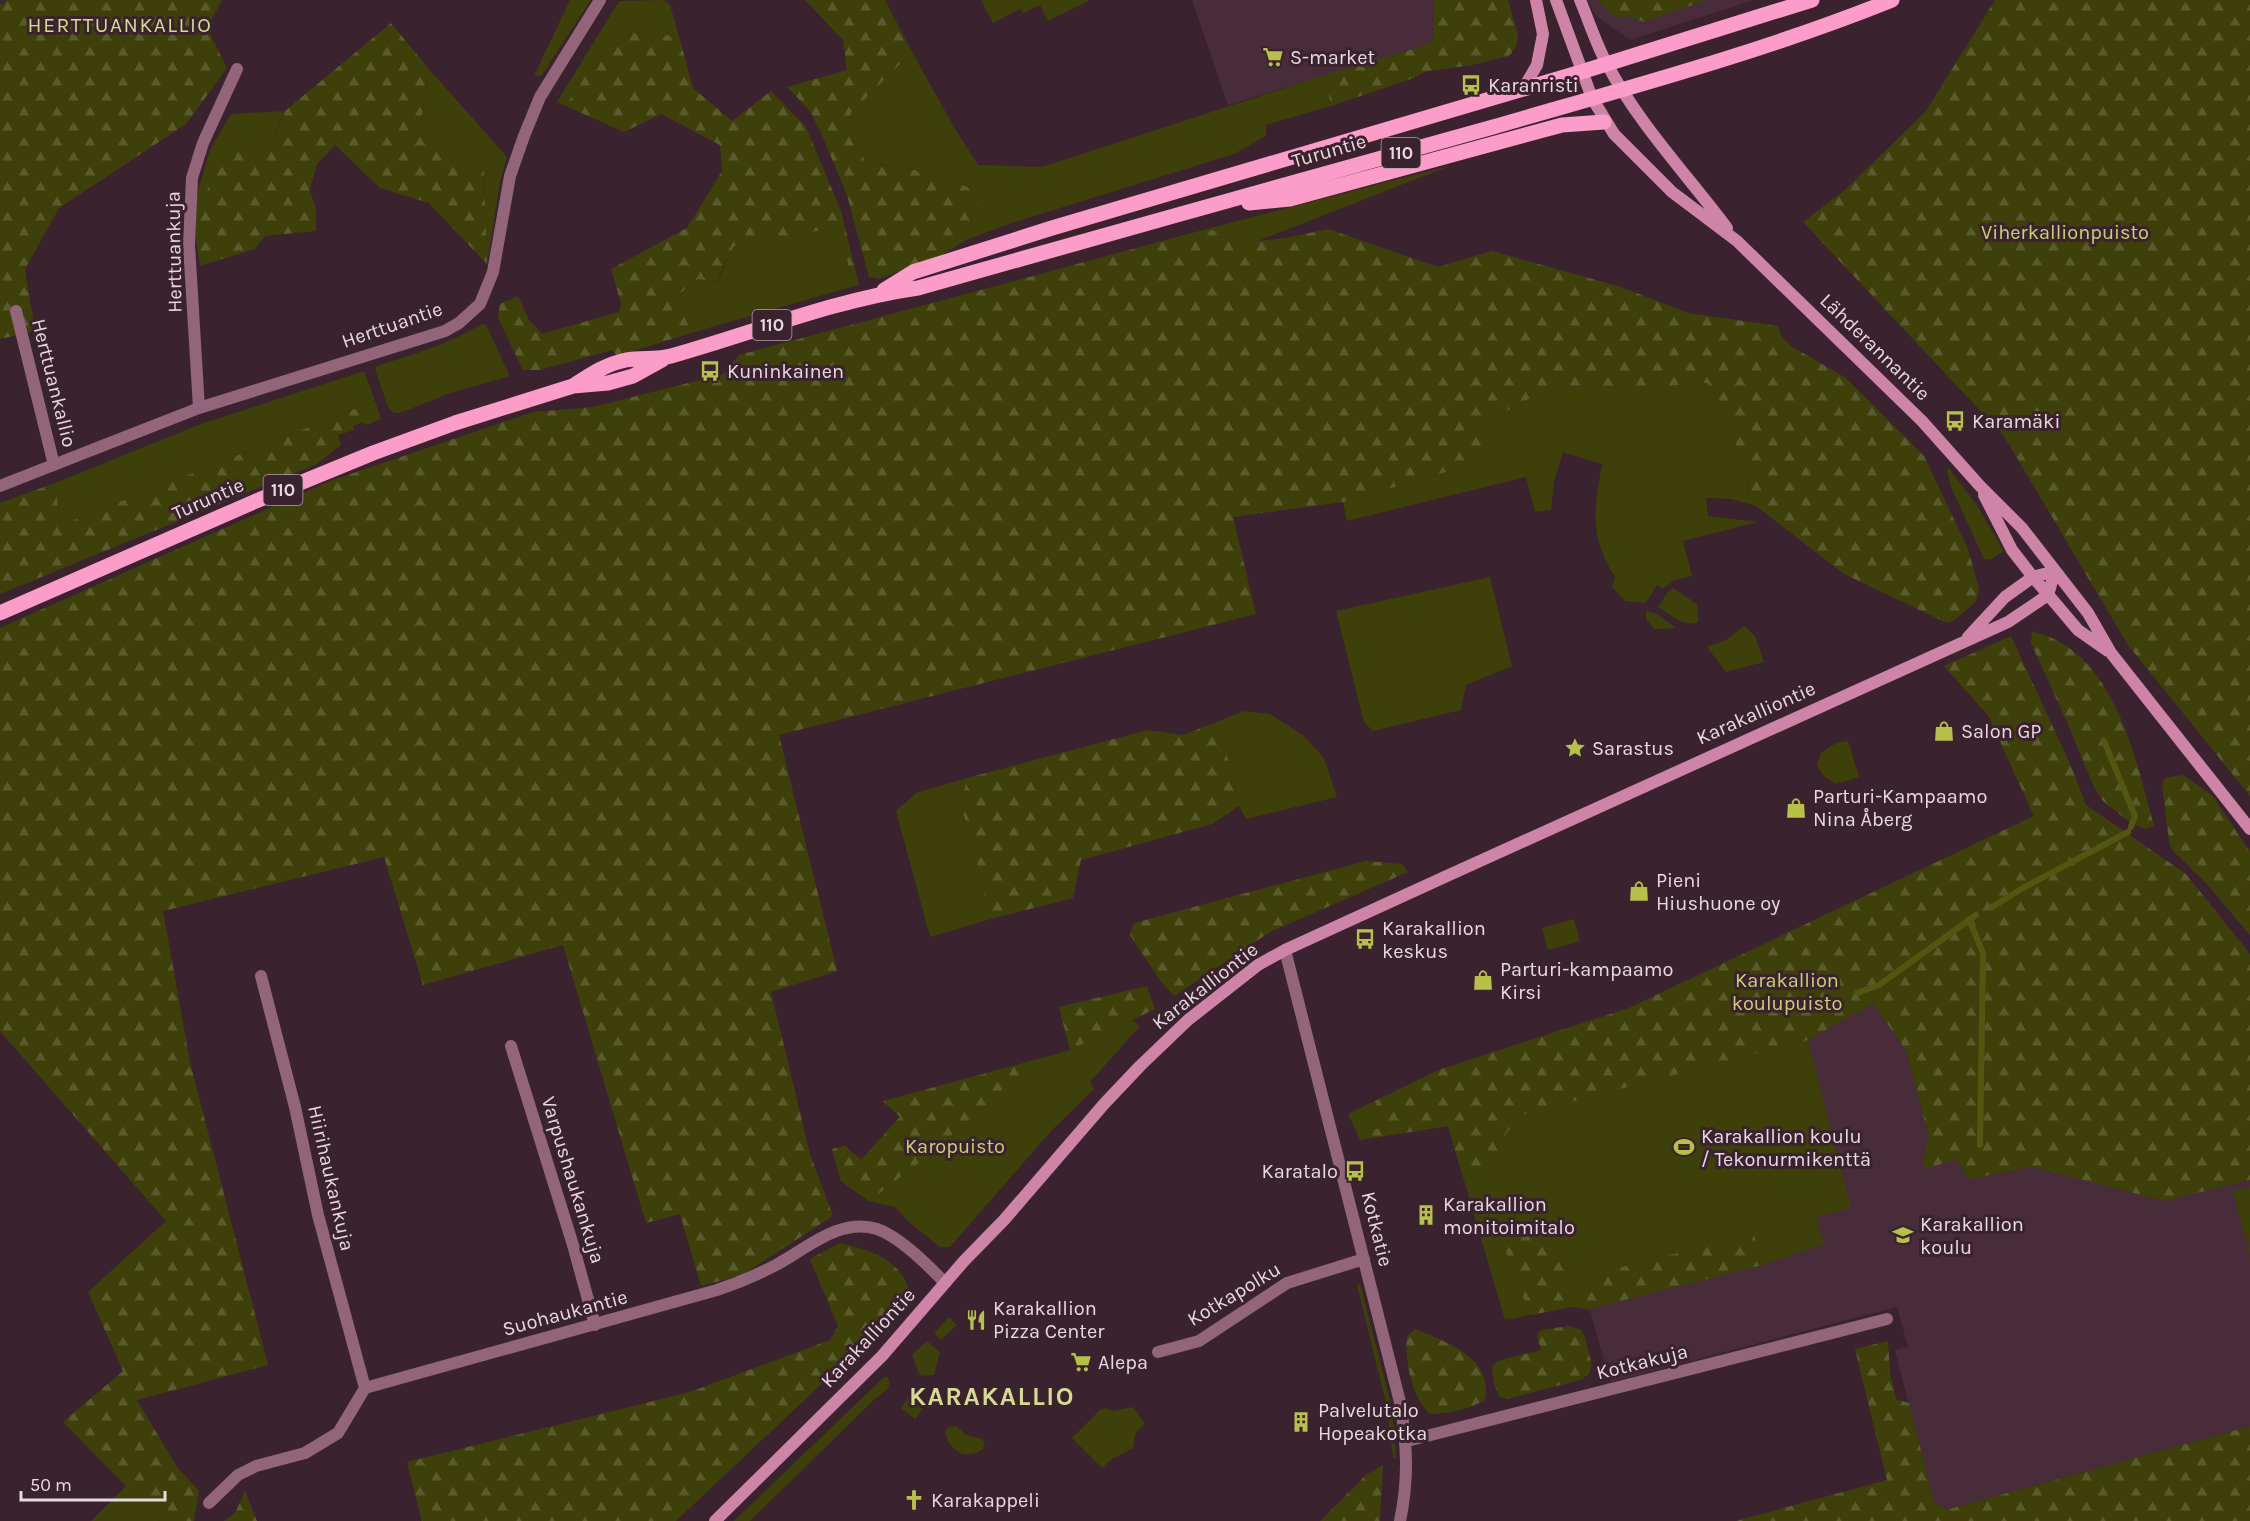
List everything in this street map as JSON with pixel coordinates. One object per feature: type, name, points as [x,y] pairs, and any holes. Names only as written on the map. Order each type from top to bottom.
[{"type":"main road","name":"Turuntie","points":[[876,294],[913,272],[1052,228],[1581,72],[1812,0]]},
{"type":"main road","name":"Turuntie","points":[[0,613],[373,453],[455,423],[573,386],[604,366],[627,360],[668,357],[876,294],[918,288],[1210,207],[1623,89],[1791,37],[1892,0]]},
{"type":"main road","points":[[1210,207],[1290,199],[1562,125],[1604,122]]},
{"type":"street","name":"Herttuantie","points":[[0,486],[199,408],[445,332],[480,304],[493,272],[510,176],[524,136],[540,97],[600,0]]},
{"type":"street","points":[[1523,89],[1537,65],[1543,34],[1536,0]]},
{"type":"street","name":"Lähderannantie","points":[[1556,0],[1592,98],[1604,122],[1614,134],[1672,192],[1737,241],[1922,421],[1980,486],[2022,528],[2093,620],[2111,653],[2250,829]]},
{"type":"street","name":"Lähderannantie","points":[[1580,0],[1607,64],[1623,89],[1644,121],[1737,241]]},
{"type":"street","name":"Herttuankuja","points":[[199,408],[189,244],[192,178],[203,143],[237,69]]},
{"type":"street","name":"Herttuankallio","points":[[16,310],[54,465]]},
{"type":"street","name":"Lähderannantie","points":[[1980,486],[2005,538],[2033,577],[2078,630],[2111,653]]},
{"type":"street","points":[[2048,595],[2055,571]]},
{"type":"street","name":"Karakalliontie","points":[[1965,640],[2005,597],[2033,577],[2055,571]]},
{"type":"street","name":"Karakalliontie","points":[[715,1521],[882,1356],[1104,1104],[1173,1034],[1258,965],[1286,950],[2008,622],[2048,595]]},
{"type":"street","name":"Kotkatie","points":[[1286,950],[1400,1402],[1408,1462],[1400,1521]]},
{"type":"street","name":"Hiirihaukankuja","points":[[261,976],[295,1107],[318,1215],[365,1388]]},
{"type":"street","name":"Varpushaukankuja","points":[[511,1046],[573,1245],[595,1325]]},
{"type":"street","name":"Suohaukantie","points":[[365,1388],[670,1305],[749,1279],[827,1235],[856,1227],[877,1229],[896,1240],[925,1262],[945,1282]]},
{"type":"street","name":"Kotkapolku","points":[[1158,1352],[1199,1341],[1287,1283],[1364,1259]]},
{"type":"street","name":"Kotkakuja","points":[[1407,1441],[1887,1320]]},
{"type":"street","points":[[209,1503],[238,1475],[256,1466],[305,1453],[338,1432],[365,1388]]},
{"type":"shaded area","name":"S-market","points":[[1192,0],[1434,0],[1433,40],[1417,48],[1228,105]]},
{"type":"shaded area","points":[[1588,0],[1754,0],[1630,40],[1595,15]]},
{"type":"shaded area","name":"Karakallion koulu","points":[[1873,1002],[1906,1051],[1928,1133],[1957,1160],[1969,1179],[2032,1167],[2165,1201],[2250,1180],[2250,1426],[1946,1510],[1934,1502],[1895,1350],[1908,1347],[1897,1307],[1610,1382],[1590,1310],[1571,1307],[1808,1040]]},
{"type":"green space","points":[[6,0],[222,0],[207,28],[227,68],[186,124],[59,208],[25,269],[35,331],[0,339],[0,3],[3,5]]},
{"type":"green space","points":[[570,0],[591,0],[541,76],[534,76]]},
{"type":"green space","points":[[664,0],[670,5],[679,36],[633,33],[587,71],[566,106],[557,102],[619,1]]},
{"type":"green space","points":[[805,0],[885,0],[912,52],[851,113],[850,137],[866,162],[911,169],[981,191],[966,240],[939,257],[879,279],[869,277],[847,195],[821,133],[810,111],[787,87],[847,70],[843,40]]},
{"type":"green space","points":[[981,0],[1089,1],[1048,21],[1040,5],[1023,13],[1020,9],[993,23]]},
{"type":"green space","points":[[1434,0],[1508,0],[1518,35],[1516,47],[1509,56],[1472,65],[1424,72],[1414,78],[1331,106],[1325,75],[1417,48],[1433,40]]},
{"type":"green space","points":[[1600,0],[1706,0],[1644,22],[1629,16],[1615,18]]},
{"type":"green space","name":"Viherkallionpuisto","points":[[1995,0],[2250,0],[2250,796],[2128,645],[2004,436],[1803,222],[1845,190],[1926,111]]},
{"type":"green space","points":[[391,23],[429,69],[419,135],[484,171],[487,264],[429,203],[380,188],[335,145],[317,164],[310,190],[316,210],[316,231],[265,236],[255,249],[200,266],[196,239],[196,197],[206,192],[216,172],[244,147],[270,148],[285,111]]},
{"type":"green space","points":[[633,33],[679,36],[693,88],[732,121],[771,91],[806,127],[841,211],[859,285],[851,287],[844,237],[840,227],[734,246],[716,282],[698,279],[677,296],[691,333],[617,356],[612,350],[540,370],[523,370],[498,318],[500,304],[518,296],[529,320],[542,334],[619,312],[621,303],[611,269],[687,228],[722,171],[720,145],[661,114],[624,132],[566,106],[586,71]]},
{"type":"green space","points":[[912,52],[978,165],[1042,167],[1325,75],[1331,106],[1266,125],[1266,136],[1234,154],[1009,224],[966,240],[981,191],[911,169],[866,162],[850,137],[851,113]]},
{"type":"green space","points":[[429,69],[507,157],[500,182],[487,264],[484,171],[419,135]]},
{"type":"green space","points":[[284,111],[270,148],[216,172],[206,192],[196,197],[210,150],[231,114]]},
{"type":"green space","points":[[1452,165],[1258,241],[1207,229]]},
{"type":"green space","points":[[840,227],[844,237],[851,287],[691,333],[677,297],[698,279],[717,282],[734,246]]},
{"type":"green space","points":[[1207,229],[1258,241],[1328,229],[1438,267],[1492,251],[1621,287],[1688,313],[1778,326],[1782,338],[1791,346],[1846,378],[1924,456],[1968,549],[1979,589],[1976,601],[1955,620],[1947,623],[1844,574],[1756,506],[1747,491],[1748,478],[1721,402],[1707,383],[1647,388],[1552,386],[1484,423],[1487,460],[1343,502],[1233,517],[1256,614],[779,735],[837,971],[771,992],[810,1154],[833,1216],[742,1275],[701,1286],[680,1214],[646,1223],[563,945],[423,985],[384,857],[163,911],[190,1062],[268,1365],[137,1400],[177,1467],[199,1491],[194,1521],[160,1521],[63,1422],[123,1371],[88,1292],[166,1221],[0,1031],[0,628],[330,481],[533,412],[593,407],[724,374],[739,355]]},
{"type":"green space","points":[[482,324],[486,325],[509,374],[507,377],[450,393],[400,413],[394,413],[388,407],[375,369],[377,366],[444,343]]},
{"type":"green space","points":[[364,371],[375,401],[69,522],[60,523],[55,483],[198,425]]},
{"type":"green space","points":[[1707,383],[1721,402],[1748,478],[1747,491],[1756,506],[1732,499],[1706,498],[1708,516],[1757,522],[1683,541],[1692,576],[1675,580],[1662,589],[1657,585],[1646,603],[1625,601],[1612,587],[1615,577],[1601,549],[1597,535],[1596,509],[1602,464],[1563,452],[1554,481],[1551,510],[1535,512],[1526,477],[1347,521],[1343,502],[1487,460],[1483,423],[1552,386],[1647,388]]},
{"type":"green space","points":[[375,401],[381,419],[365,425],[364,422],[353,426],[354,430],[338,435],[341,445],[317,464],[0,594],[0,503],[55,483],[60,522],[69,522]]},
{"type":"green space","points":[[1949,468],[1978,507],[2004,551],[1990,560],[1984,559],[1951,487],[1947,470]]},
{"type":"green space","points":[[1490,577],[1512,666],[1466,685],[1461,710],[1373,731],[1364,722],[1336,611]]},
{"type":"green space","points":[[1673,588],[1697,604],[1698,622],[1682,622],[1658,607]]},
{"type":"green space","points":[[1646,611],[1657,614],[1676,628],[1654,629],[1646,619]]},
{"type":"green space","points":[[1744,626],[1755,636],[1764,662],[1726,672],[1707,647],[1726,640]]},
{"type":"green space","points":[[2032,631],[2051,638],[2076,653],[2094,672],[2109,695],[2132,747],[2154,826],[2145,829],[2132,824],[2103,801],[2094,787],[2031,643]]},
{"type":"green space","points":[[2011,636],[2071,766],[2086,805],[2186,874],[2250,954],[2250,1180],[2165,1201],[2032,1167],[1969,1179],[1957,1160],[1923,1169],[1928,1133],[1906,1051],[1873,1003],[1808,1040],[1524,1114],[1506,1133],[1499,1165],[1461,1170],[1448,1126],[1360,1140],[1358,1134],[1383,1127],[1375,1101],[1439,1070],[1629,1008],[2034,816],[1988,715],[1944,666]]},
{"type":"green space","name":"Karakallion koulupuisto","points":[[1944,666],[2071,766],[2086,806],[1981,939],[1808,1040],[1851,1208],[1816,1217],[1824,1244],[1762,1265],[1589,1309],[1571,1307],[1505,1320],[1448,1126],[1360,1140],[1348,1114],[1439,1070],[1629,1008],[2034,816],[1988,715]]},
{"type":"green space","points":[[1244,711],[1270,714],[1304,736],[1324,758],[1337,797],[1246,819],[1239,806],[1232,769],[1214,723]]},
{"type":"green space","points":[[1214,723],[1232,769],[1239,806],[1212,824],[1081,860],[1073,898],[991,919],[961,804],[967,778],[1148,730],[1183,735]]},
{"type":"green space","points":[[1848,741],[1859,777],[1836,784],[1820,771],[1817,765],[1821,753],[1836,743]]},
{"type":"green space","points":[[2183,775],[2212,795],[2250,852],[2250,935],[2206,883],[2172,850],[2162,784],[2165,778]]},
{"type":"green space","points":[[967,778],[961,804],[991,919],[930,937],[896,811],[916,793]]},
{"type":"green space","points":[[1366,861],[1402,864],[1408,872],[1270,932],[1174,996],[1159,979],[1130,935],[1134,923]]},
{"type":"green space","points":[[1574,919],[1580,941],[1548,950],[1542,928]]},
{"type":"green space","points":[[1147,986],[1155,1009],[1070,1050],[1059,1007]]},
{"type":"green space","name":"Karopuisto","points":[[1132,1020],[1140,1026],[1090,1082],[1094,1089],[1052,1130],[950,1247],[940,1247],[911,1224],[895,1207],[869,1201],[841,1181],[832,1149],[845,1146],[861,1160],[900,1117],[883,1101],[1070,1050]]},
{"type":"green space","points":[[1036,1060],[929,1155],[869,1201],[841,1181],[832,1149],[845,1146],[861,1160],[900,1117],[883,1101]]},
{"type":"green space","points":[[2250,1187],[2250,1256],[2233,1191]]},
{"type":"green space","points":[[1522,1190],[1540,1240],[1564,1268],[1571,1307],[1531,1315],[1512,1272],[1503,1240]]},
{"type":"green space","points":[[1754,1234],[1762,1265],[1589,1309],[1582,1277]]},
{"type":"green space","points":[[840,1243],[884,1258],[900,1273],[910,1294],[901,1309],[676,1521],[422,1521],[407,1462],[690,1392],[830,1340],[838,1326],[810,1259]]},
{"type":"green space","points":[[1360,1284],[1392,1408],[1396,1458],[1393,1458],[1387,1407],[1357,1285]]},
{"type":"green space","points":[[949,1317],[957,1325],[941,1340],[934,1333]]},
{"type":"green space","points":[[1569,1326],[1581,1330],[1585,1338],[1592,1365],[1589,1374],[1580,1380],[1506,1399],[1499,1396],[1494,1383],[1492,1367],[1498,1361],[1541,1350],[1537,1335],[1541,1330]]},
{"type":"green space","points":[[1415,1329],[1453,1346],[1476,1363],[1483,1374],[1486,1386],[1484,1401],[1458,1410],[1430,1414],[1418,1398],[1408,1367],[1407,1336]]},
{"type":"green space","points":[[927,1341],[940,1352],[934,1375],[923,1376],[919,1374],[912,1355]]},
{"type":"green space","points":[[1888,1341],[1890,1372],[1896,1399],[1909,1403],[1934,1502],[1946,1510],[2250,1426],[2250,1521],[1736,1521],[1887,1480],[1855,1349]]},
{"type":"green space","points":[[884,1377],[888,1377],[889,1381],[889,1386],[885,1391],[750,1521],[734,1521]]},
{"type":"green space","points":[[910,1395],[928,1402],[915,1419],[901,1408]]},
{"type":"green space","points":[[1133,1407],[1145,1424],[1136,1432],[1133,1448],[1112,1459],[1102,1468],[1072,1438],[1101,1409],[1106,1408],[1113,1411]]},
{"type":"green space","points":[[956,1426],[966,1435],[982,1439],[985,1445],[982,1450],[963,1454],[953,1448],[945,1431],[949,1427]]},
{"type":"green space","points":[[1383,1465],[1380,1521],[1320,1521],[1366,1475]]},
{"type":"green space","points":[[126,1486],[160,1521],[91,1521]]},
{"type":"green space","points":[[245,1491],[257,1521],[224,1521],[235,1513]]},
{"type":"waterway","points":[[2104,741],[2135,816],[2131,827]]},
{"type":"waterway","points":[[1992,907],[2128,832]]},
{"type":"waterway","points":[[1857,993],[1879,985],[1976,915]]},
{"type":"waterway","points":[[1969,919],[1983,953],[1980,1145]]},
{"type":"place","name":"S-market","points":[[1273,57]]},
{"type":"place","name":"Karanristi","points":[[1471,85]]},
{"type":"place","name":"Kuninkainen","points":[[710,371]]},
{"type":"place","name":"Karamäki","points":[[1955,421]]},
{"type":"place","name":"Salon GP","points":[[1944,731]]},
{"type":"place","name":"Sarastus","points":[[1575,748]]},
{"type":"place","name":"Parturi-Kampaamo Nina Åberg","points":[[1796,808]]},
{"type":"place","name":"Pieni Hiushuone oy","points":[[1639,891]]},
{"type":"place","name":"Karakallion keskus","points":[[1365,939]]},
{"type":"place","name":"Parturi-kampaamo Kirsi","points":[[1483,980]]},
{"type":"place","name":"Karakallion koulu / Tekonurmikenttä","points":[[1684,1147]]},
{"type":"place","name":"Karatalo","points":[[1355,1171]]},
{"type":"place","name":"Karakallion monitoimitalo","points":[[1426,1215]]},
{"type":"place","name":"Karakallion koulu","points":[[1903,1235]]},
{"type":"place","name":"Karakallion Pizza Center","points":[[976,1320]]},
{"type":"place","name":"Alepa","points":[[1081,1362]]},
{"type":"place","name":"Palvelutalo Hopeakotka","points":[[1301,1422]]},
{"type":"place","name":"Karakappeli","points":[[914,1500]]},
{"type":"district","name":"HERTTUANKALLIO","points":[[120,25]]},
{"type":"district","name":"KARAKALLIO","points":[[992,1396]]}]
